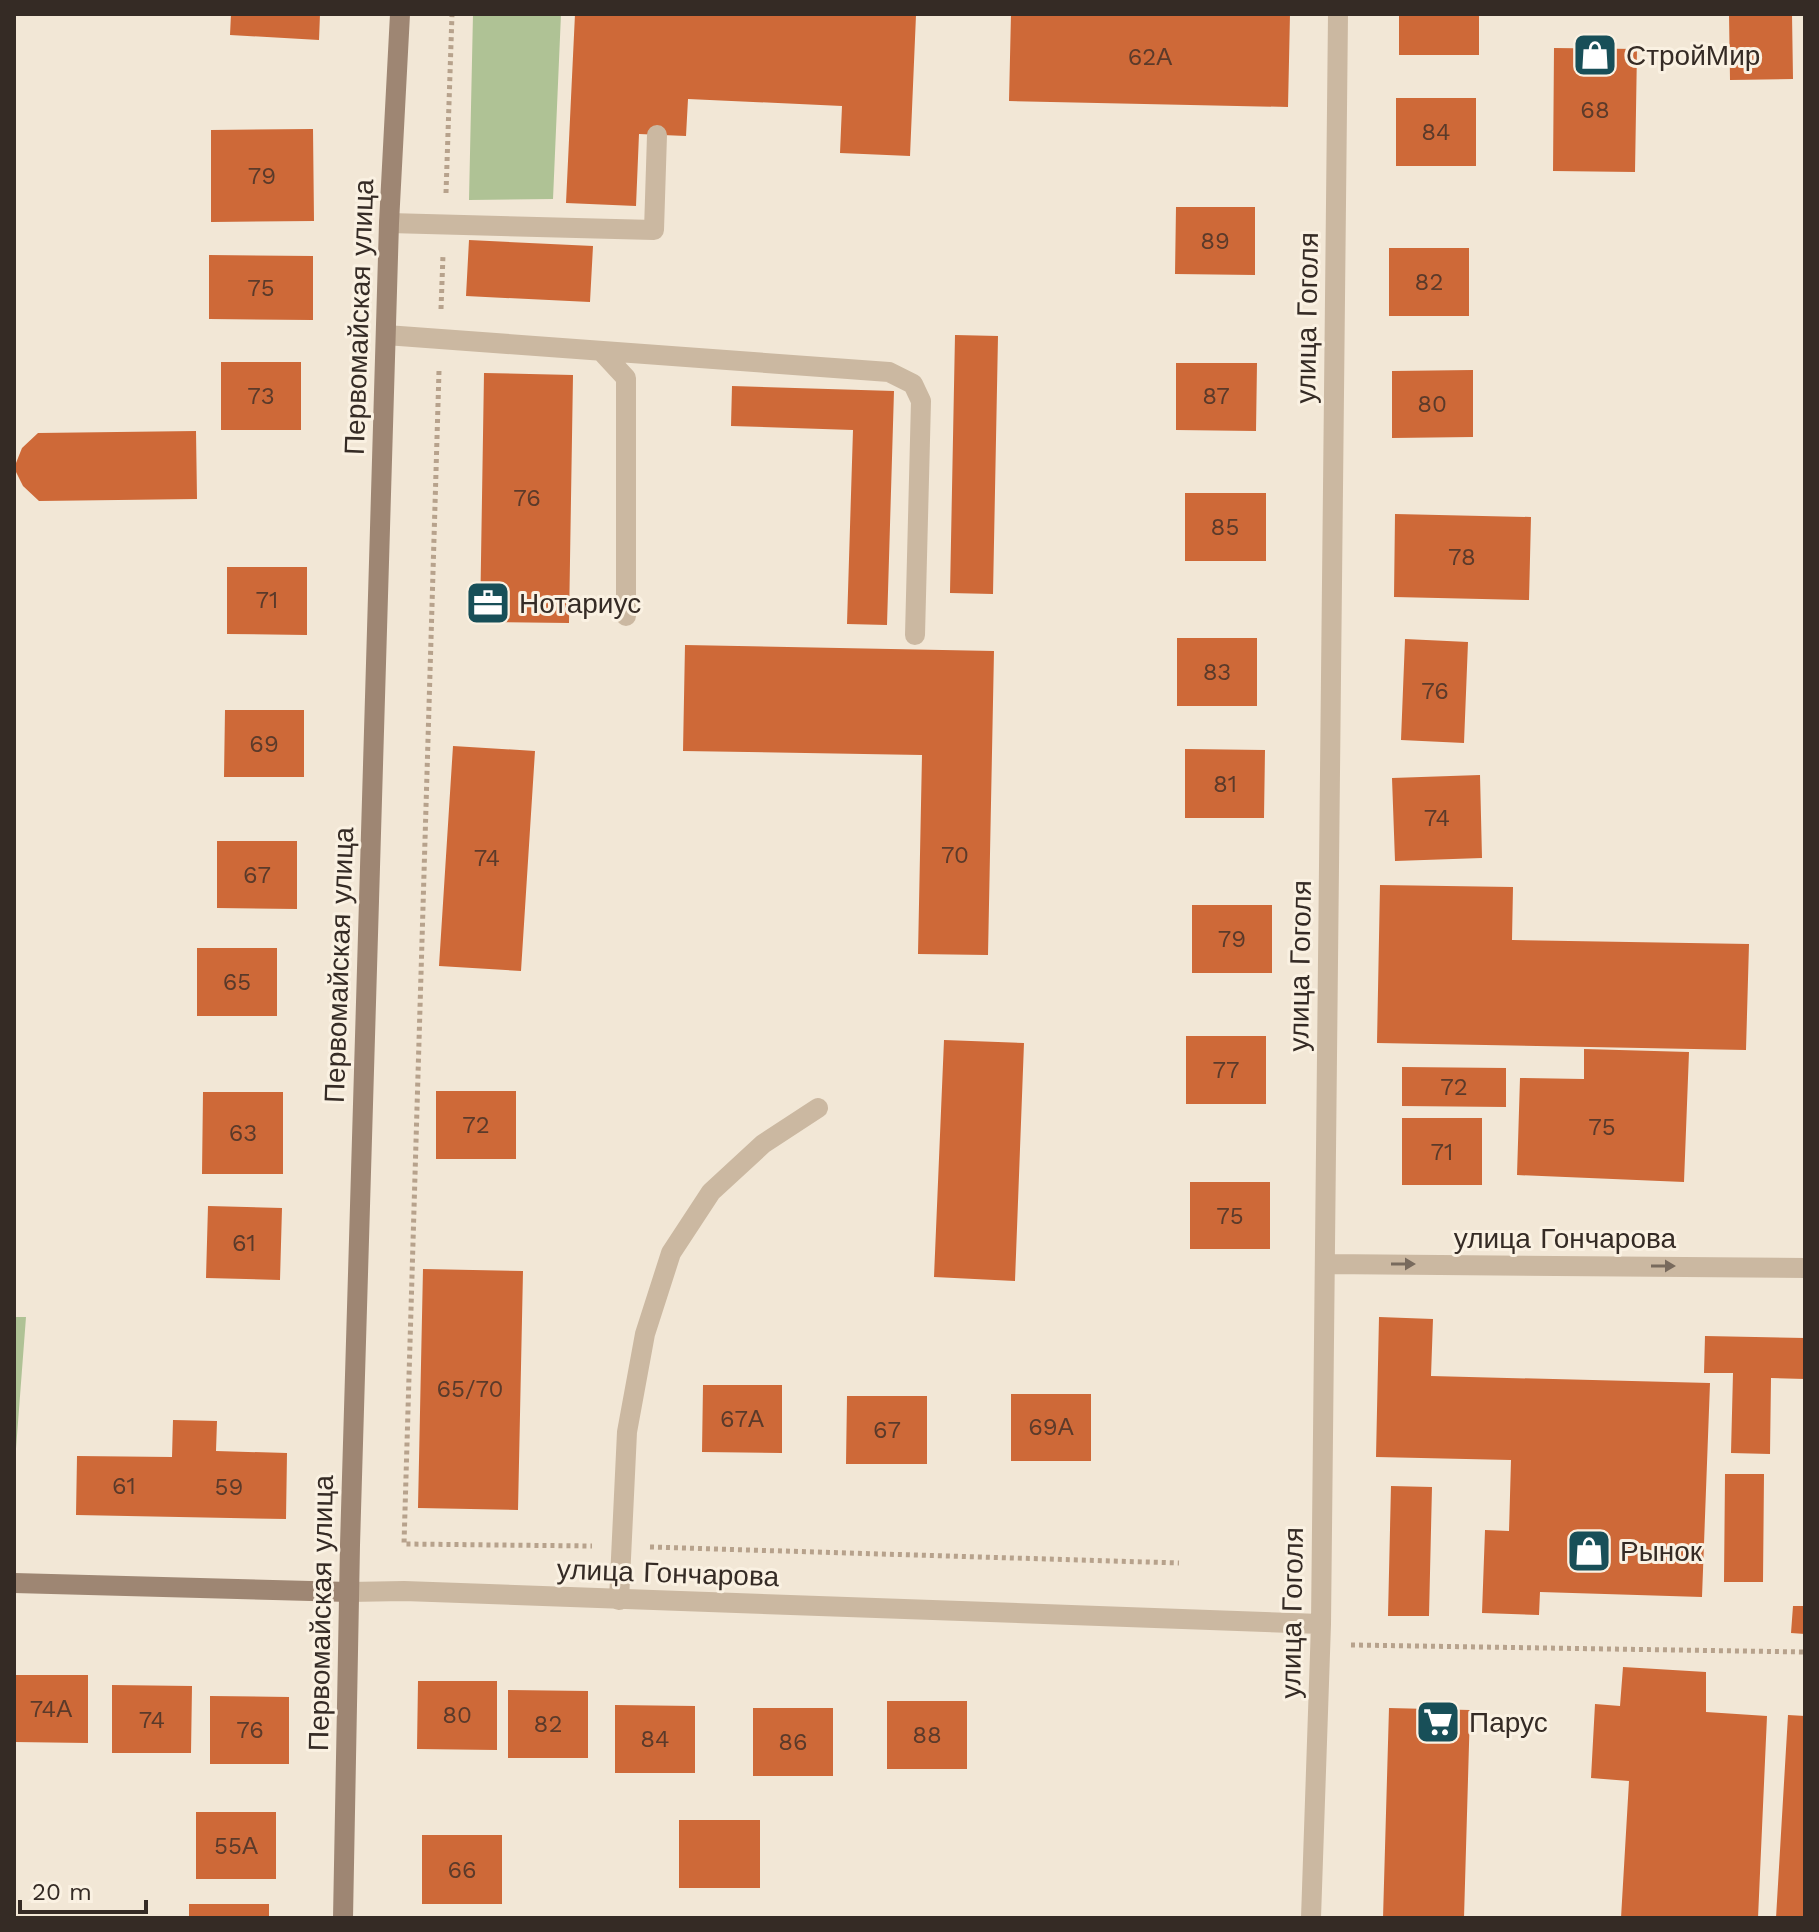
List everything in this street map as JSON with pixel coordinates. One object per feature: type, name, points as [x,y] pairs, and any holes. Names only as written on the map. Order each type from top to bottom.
[{"type":"main road","name":"Первомайская улица","points":[[343,1918],[349,1592],[389,223],[400,14]]},
{"type":"main road","name":"улица Гончарова","points":[[14,1583],[349,1592]]},
{"type":"street","name":"улица Гоголя","points":[[1311,1918],[1321,1624],[1338,14]]},
{"type":"street","points":[[389,223],[654,230],[657,135]]},
{"type":"street","points":[[386,335],[889,372],[913,384],[921,401],[915,635]]},
{"type":"street","points":[[601,351],[626,378],[626,616]]},
{"type":"street","points":[[619,1600],[627,1432],[645,1334],[671,1253],[711,1192],[763,1144],[818,1108]]},
{"type":"street","name":"улица Гончарова","points":[[1325,1264],[1805,1268]]},
{"type":"street","name":"улица Гончарова","points":[[349,1592],[404,1591],[1321,1624]]},
{"type":"path","points":[[452,14],[404,1544],[620,1546],[1179,1563]]},
{"type":"path","points":[[1351,1645],[1805,1652]]},
{"type":"green space","points":[[473,14],[561,14],[553,199],[469,200]]},
{"type":"green space","points":[[14,1317],[26,1317],[14,1475]]},
{"type":"building","points":[[231,14],[320,14],[319,40],[230,35]]},
{"type":"building","points":[[575,14],[916,15],[910,156],[840,153],[842,106],[688,99],[686,136],[639,134],[636,206],[566,203]]},
{"type":"building","points":[[1011,14],[1290,14],[1288,107],[1009,101]]},
{"type":"building","points":[[1399,14],[1479,14],[1479,55],[1399,55]]},
{"type":"building","points":[[1729,14],[1792,14],[1793,79],[1730,80]]},
{"type":"building","points":[[1554,48],[1637,49],[1635,172],[1553,171]]},
{"type":"building","points":[[1396,98],[1476,98],[1476,166],[1396,166]]},
{"type":"building","points":[[313,129],[314,221],[211,222],[211,130]]},
{"type":"building","points":[[1176,207],[1255,207],[1255,275],[1175,274]]},
{"type":"building","points":[[469,240],[593,246],[590,302],[466,296]]},
{"type":"building","points":[[1389,248],[1469,248],[1469,316],[1389,316]]},
{"type":"building","points":[[209,255],[313,256],[313,320],[209,319]]},
{"type":"building","points":[[955,335],[998,336],[993,594],[950,593]]},
{"type":"building","points":[[221,362],[301,362],[301,430],[221,430]]},
{"type":"building","points":[[1176,363],[1257,363],[1256,431],[1176,430]]},
{"type":"building","points":[[1473,370],[1473,437],[1392,438],[1392,371]]},
{"type":"building","points":[[484,373],[573,375],[569,623],[480,622]]},
{"type":"building","points":[[732,386],[894,391],[887,625],[847,624],[853,430],[731,426]]},
{"type":"building","points":[[196,431],[197,499],[39,501],[23,486],[14,468],[22,448],[38,433]]},
{"type":"building","points":[[1185,493],[1266,493],[1266,561],[1185,561]]},
{"type":"building","points":[[1395,514],[1531,517],[1529,600],[1394,597]]},
{"type":"building","points":[[227,567],[307,567],[307,635],[227,634]]},
{"type":"building","points":[[1177,638],[1257,638],[1257,706],[1177,706]]},
{"type":"building","points":[[1405,639],[1468,642],[1464,743],[1401,740]]},
{"type":"building","points":[[685,645],[994,651],[988,955],[918,954],[922,755],[683,751]]},
{"type":"building","points":[[225,710],[304,710],[304,777],[224,777]]},
{"type":"building","points":[[453,746],[535,751],[521,971],[439,966]]},
{"type":"building","points":[[1185,749],[1265,750],[1264,818],[1185,818]]},
{"type":"building","points":[[1480,775],[1482,858],[1395,861],[1392,778]]},
{"type":"building","points":[[217,841],[297,841],[297,909],[217,908]]},
{"type":"building","points":[[1380,885],[1513,887],[1512,940],[1749,944],[1746,1050],[1377,1043]]},
{"type":"building","points":[[1192,905],[1272,905],[1272,973],[1192,973]]},
{"type":"building","points":[[197,948],[277,948],[277,1016],[197,1016]]},
{"type":"building","points":[[1186,1036],[1266,1036],[1266,1104],[1186,1104]]},
{"type":"building","points":[[944,1040],[1024,1043],[1015,1281],[934,1277]]},
{"type":"building","points":[[1584,1049],[1689,1052],[1684,1182],[1517,1175],[1520,1078],[1584,1079]]},
{"type":"building","points":[[1402,1067],[1506,1068],[1506,1107],[1402,1106]]},
{"type":"building","points":[[436,1091],[516,1091],[516,1159],[436,1159]]},
{"type":"building","points":[[203,1092],[283,1092],[283,1174],[202,1174]]},
{"type":"building","points":[[1402,1118],[1482,1118],[1482,1185],[1402,1185]]},
{"type":"building","points":[[1190,1182],[1270,1182],[1270,1249],[1190,1249]]},
{"type":"building","points":[[208,1206],[282,1208],[280,1280],[206,1278]]},
{"type":"building","points":[[423,1269],[523,1271],[518,1510],[418,1508]]},
{"type":"building","points":[[1379,1317],[1433,1319],[1431,1376],[1710,1383],[1702,1597],[1540,1592],[1539,1615],[1482,1613],[1485,1530],[1509,1531],[1511,1460],[1376,1457]]},
{"type":"building","points":[[1705,1336],[1805,1338],[1805,1379],[1771,1378],[1770,1454],[1731,1453],[1733,1373],[1704,1373]]},
{"type":"building","points":[[703,1385],[782,1385],[782,1453],[702,1452]]},
{"type":"building","points":[[1011,1394],[1091,1394],[1091,1461],[1011,1461]]},
{"type":"building","points":[[847,1396],[927,1396],[927,1464],[846,1464]]},
{"type":"building","points":[[173,1420],[217,1421],[216,1451],[287,1453],[286,1519],[76,1515],[77,1456],[172,1457]]},
{"type":"building","points":[[1725,1474],[1764,1474],[1763,1582],[1724,1582]]},
{"type":"building","points":[[1391,1486],[1432,1487],[1429,1616],[1388,1616]]},
{"type":"building","points":[[1793,1606],[1805,1606],[1805,1634],[1791,1633]]},
{"type":"building","points":[[1623,1667],[1706,1672],[1706,1712],[1767,1716],[1758,1918],[1621,1918],[1629,1781],[1591,1778],[1595,1704],[1620,1706]]},
{"type":"building","points":[[14,1675],[88,1675],[88,1743],[14,1742]]},
{"type":"building","points":[[418,1681],[497,1681],[497,1750],[417,1749]]},
{"type":"building","points":[[112,1685],[192,1686],[191,1753],[112,1753]]},
{"type":"building","points":[[508,1690],[588,1691],[588,1758],[508,1758]]},
{"type":"building","points":[[210,1696],[289,1697],[289,1764],[210,1764]]},
{"type":"building","points":[[887,1701],[967,1701],[967,1769],[887,1769]]},
{"type":"building","points":[[615,1705],[695,1706],[695,1773],[615,1773]]},
{"type":"building","points":[[753,1708],[833,1708],[833,1776],[753,1776]]},
{"type":"building","points":[[1389,1708],[1470,1710],[1464,1918],[1383,1918]]},
{"type":"building","points":[[1788,1715],[1805,1716],[1805,1918],[1776,1918]]},
{"type":"building","points":[[196,1812],[276,1812],[276,1879],[196,1879]]},
{"type":"building","points":[[679,1820],[760,1820],[760,1888],[679,1888]]},
{"type":"building","points":[[422,1835],[502,1835],[502,1904],[422,1904]]},
{"type":"building","points":[[189,1904],[269,1904],[269,1918],[189,1918]]},
{"type":"place","name":"СтройМир","points":[[1595,55]]},
{"type":"place","name":"Нотариус","points":[[488,603]]},
{"type":"place","name":"Рынок","points":[[1589,1551]]},
{"type":"place","name":"Парус","points":[[1438,1722]]}]
